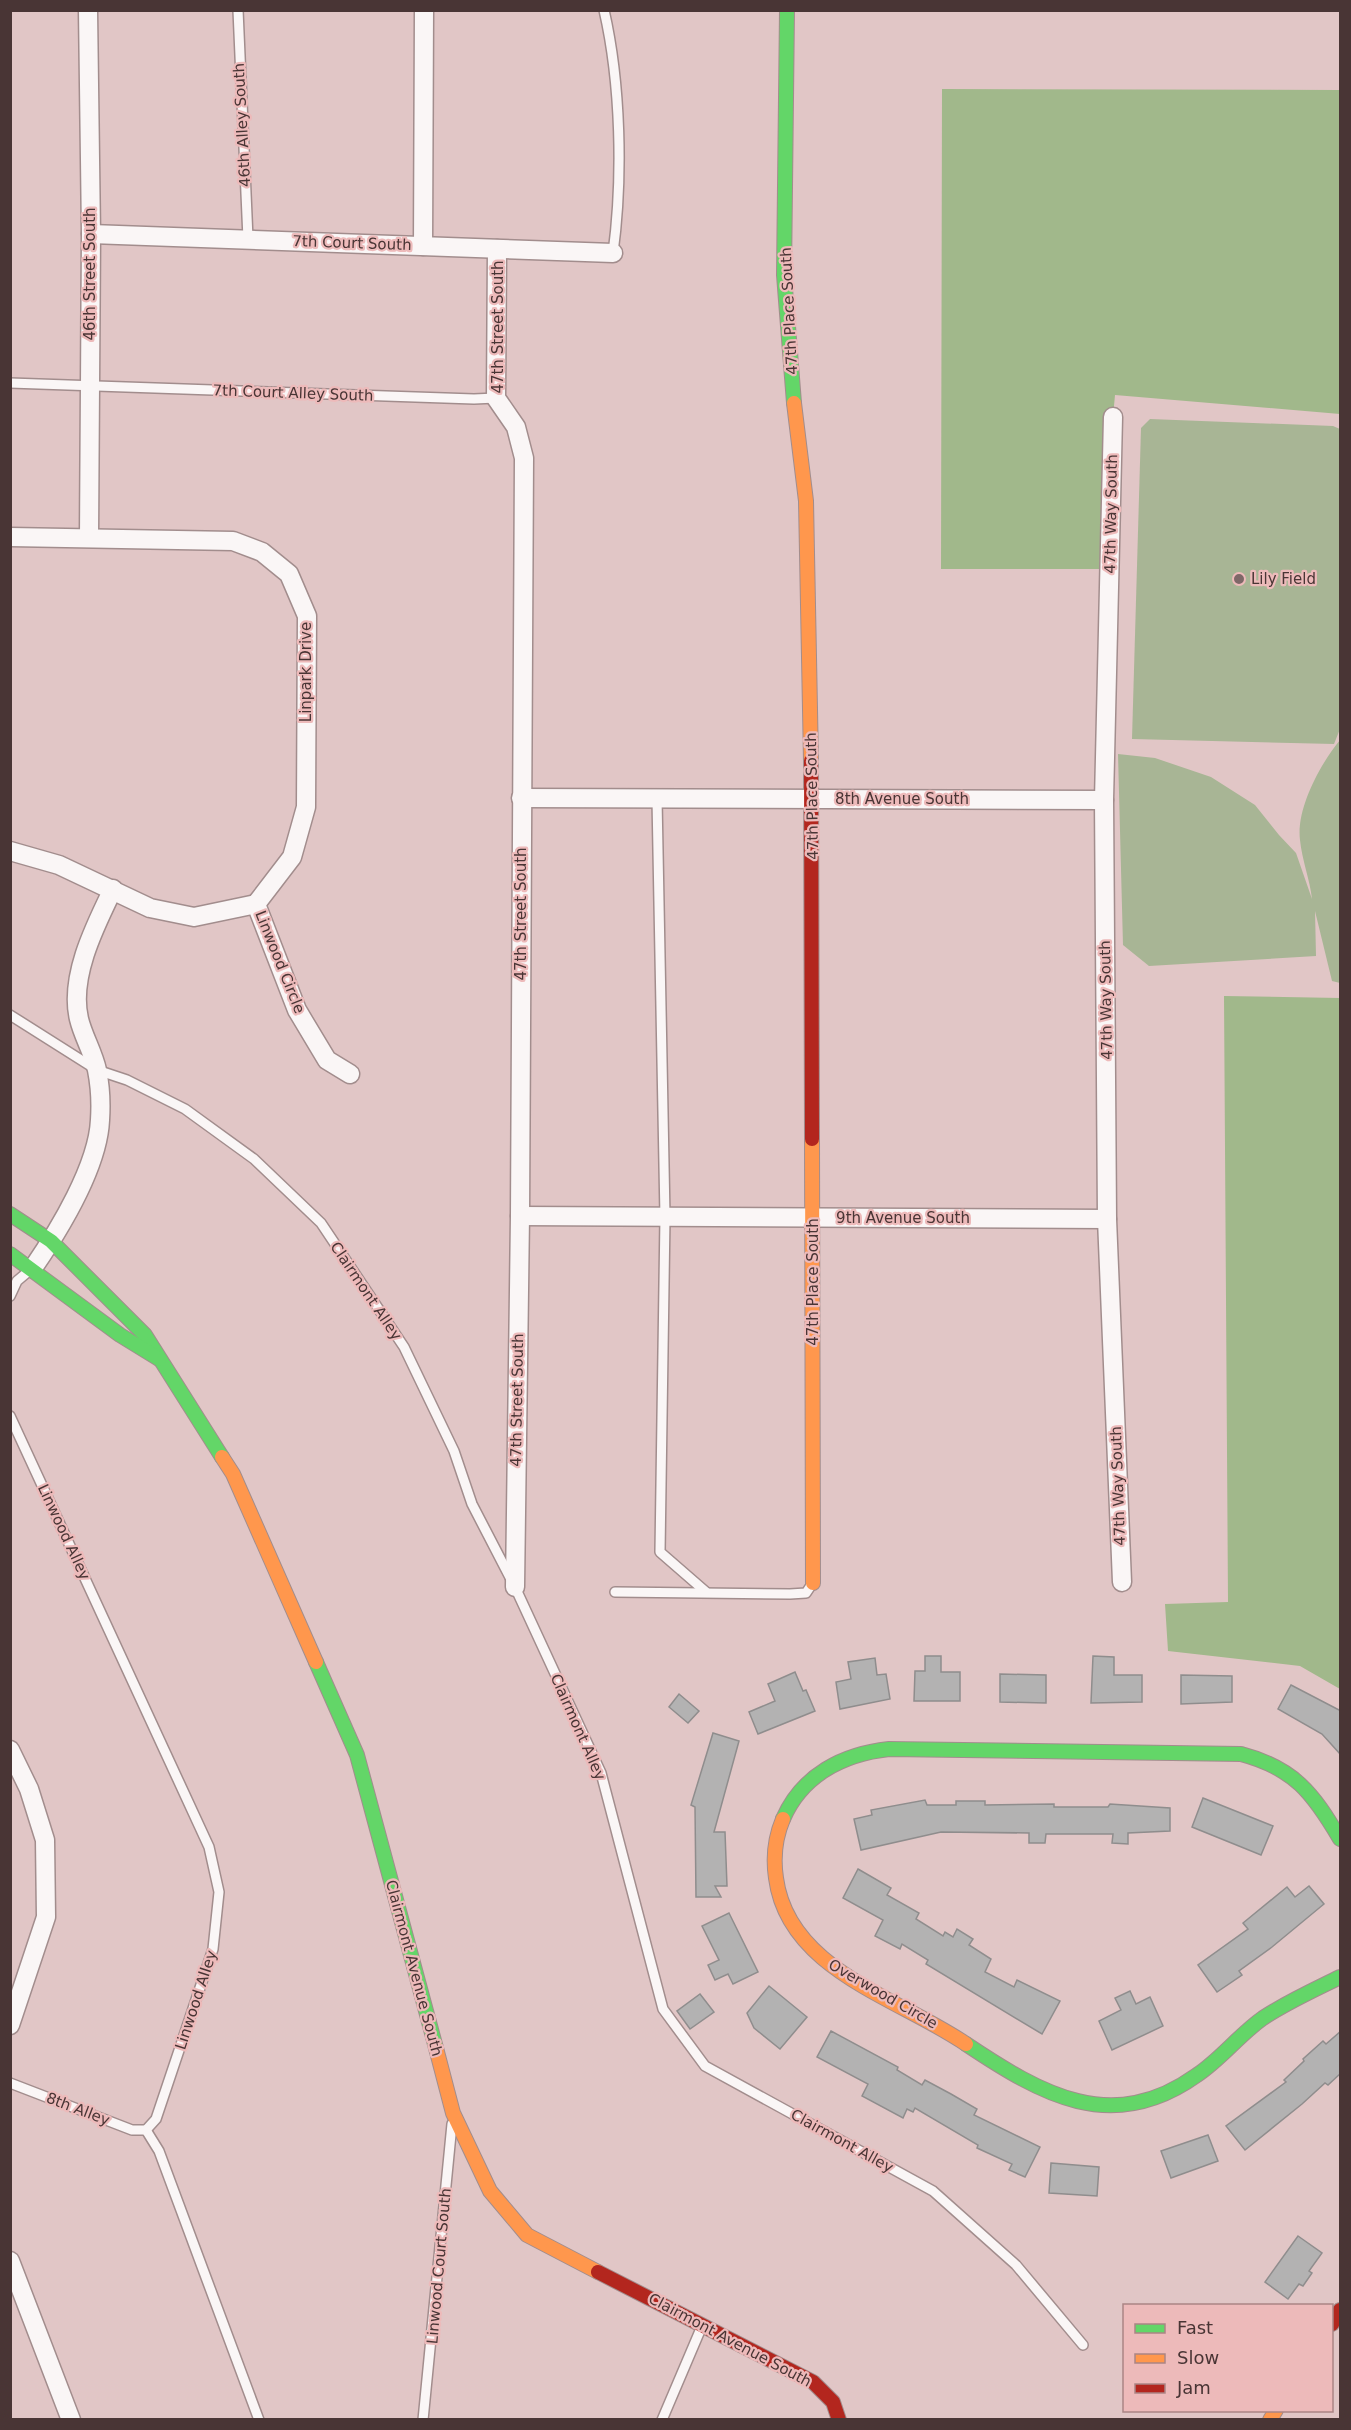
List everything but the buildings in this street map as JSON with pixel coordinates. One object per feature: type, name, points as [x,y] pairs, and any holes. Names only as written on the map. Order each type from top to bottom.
[{"type":"street","name":"46th Street South","points":[[87,10],[91,234],[89,537]]},
{"type":"street","points":[[423,246],[424,10]]},
{"type":"street","name":"47th Place South","points":[[787,10],[784,275],[795,411],[806,501],[812,799],[813,1583]]},
{"type":"street","name":"7th Court South","points":[[91,234],[613,253]]},
{"type":"street","name":"47th Street South","points":[[497,249],[496,398],[516,427],[524,458],[520,1216],[514,1587]]},
{"type":"street","name":"47th Way South","points":[[1113,417],[1104,800],[1107,1219],[1122,1582]]},
{"type":"street","name":"Linpark Drive","points":[[10,537],[232,541],[262,552],[289,574],[307,616],[306,807],[292,856],[256,904]]},
{"type":"street","name":"8th Avenue South","points":[[521,798],[1104,800]]},
{"type":"street","points":[[10,851],[59,865],[150,908],[194,917],[256,904]]},
{"type":"street","points":[[33,1268],[51,1241],[88,1172],[100,1121],[97,1070],[79,1019],[75,993],[91,935],[113,889]]},
{"type":"street","name":"Linwood Circle","points":[[256,904],[297,1010],[327,1060],[350,1074]]},
{"type":"street","name":"Clairmont Avenue South","points":[[10,1214],[51,1241],[145,1335],[233,1474],[357,1755],[453,2113],[490,2191],[527,2235],[813,2382],[833,2402],[839,2420]]},
{"type":"street","name":"9th Avenue South","points":[[520,1216],[1107,1219]]},
{"type":"street","points":[[10,1254],[33,1268],[128,1343],[161,1360]]},
{"type":"street","points":[[10,1750],[28,1789],[45,1840],[46,1917],[10,2025]]},
{"type":"street","name":"Overwood Circle","points":[[1341,1839],[1315,1796],[1295,1776],[1270,1761],[1241,1754],[872,1750],[839,1760],[824,1769],[799,1792],[790,1806],[777,1838],[774,1873],[777,1890],[794,1927],[806,1943],[832,1967],[923,2016],[1034,2088],[1070,2101],[1108,2105],[1127,2104],[1166,2094],[1202,2074],[1259,2021],[1308,1992],[1341,1977]]},
{"type":"street","points":[[10,2261],[71,2420]]},
{"type":"lane","name":"46th Alley South","points":[[238,10],[248,239]]},
{"type":"lane","points":[[604,10],[615,82],[617,226],[613,253]]},
{"type":"lane","name":"7th Court Alley South","points":[[10,383],[462,399],[496,398]]},
{"type":"lane","points":[[657,798],[665,1217],[660,1552],[705,1592]]},
{"type":"lane","name":"Clairmont Alley","points":[[10,1015],[97,1070],[127,1080],[185,1109],[254,1159],[321,1223],[404,1347],[454,1451],[471,1504],[514,1587],[601,1773],[663,2009],[705,2066],[933,2191],[1016,2265],[1083,2345]]},
{"type":"lane","points":[[10,1296],[16,1281],[33,1268]]},
{"type":"lane","name":"Linwood Alley","points":[[10,1416],[209,1847],[219,1892],[213,1949],[156,2120],[147,2130]]},
{"type":"lane","points":[[615,1592],[806,1593],[813,1583]]},
{"type":"lane","name":"8th Alley","points":[[10,2083],[132,2130],[147,2130]]},
{"type":"lane","name":"Linwood Court South","points":[[423,2420],[453,2113]]},
{"type":"lane","points":[[147,2130],[159,2151],[259,2420]]},
{"type":"lane","points":[[662,2420],[703,2324]]},
{"type":"green space","points":[[942,89],[1340,90],[1340,414],[1115,395],[1099,569],[941,569]]},
{"type":"green space","name":"Lily Field","points":[[1150,419],[1333,426],[1340,429],[1340,729],[1334,744],[1132,739],[1141,428]]},
{"type":"green space","points":[[1340,740],[1340,983],[1332,981],[1315,911],[1316,956],[1149,966],[1123,945],[1118,754],[1155,758],[1211,777],[1255,805],[1296,853],[1312,899],[1300,840],[1302,814],[1318,773]]},
{"type":"green space","points":[[1224,996],[1340,998],[1340,1689],[1300,1666],[1168,1651],[1165,1604],[1228,1602]]},
{"type":"traffic: fast","points":[[787,10],[784,275],[794,403]]},
{"type":"traffic: fast","points":[[10,1214],[51,1241],[145,1335],[222,1457]]},
{"type":"traffic: fast","points":[[10,1254],[120,1335],[159,1359]]},
{"type":"traffic: fast","points":[[316,1662],[357,1755],[436,2048]]},
{"type":"traffic: fast","points":[[783,1819],[801,1790],[826,1769],[856,1756],[889,1749],[1241,1754],[1275,1767],[1300,1784],[1321,1808],[1340,1839]]},
{"type":"traffic: fast","points":[[966,2044],[1022,2079],[1050,2092],[1078,2101],[1106,2105],[1136,2103],[1166,2093],[1197,2075],[1263,2018],[1291,2001],[1340,1977]]},
{"type":"traffic: slow","points":[[794,403],[806,501],[811,761]]},
{"type":"traffic: slow","points":[[812,1139],[813,1583]]},
{"type":"traffic: slow","points":[[222,1457],[233,1474],[316,1662]]},
{"type":"traffic: slow","points":[[783,1819],[775,1848],[776,1878],[785,1910],[801,1936],[824,1959],[850,1978],[966,2044]]},
{"type":"traffic: slow","points":[[436,2048],[453,2113],[490,2191],[527,2235],[598,2272]]},
{"type":"traffic: slow","points":[[1270,2420],[1275,2412]]},
{"type":"traffic: jam","points":[[811,761],[812,1139]]},
{"type":"traffic: jam","points":[[598,2272],[813,2382],[833,2402],[839,2420]]},
{"type":"traffic: jam","points":[[1333,2322],[1340,2310]]},
{"type":"place","name":"Lily Field","points":[[1239,579]]}]
